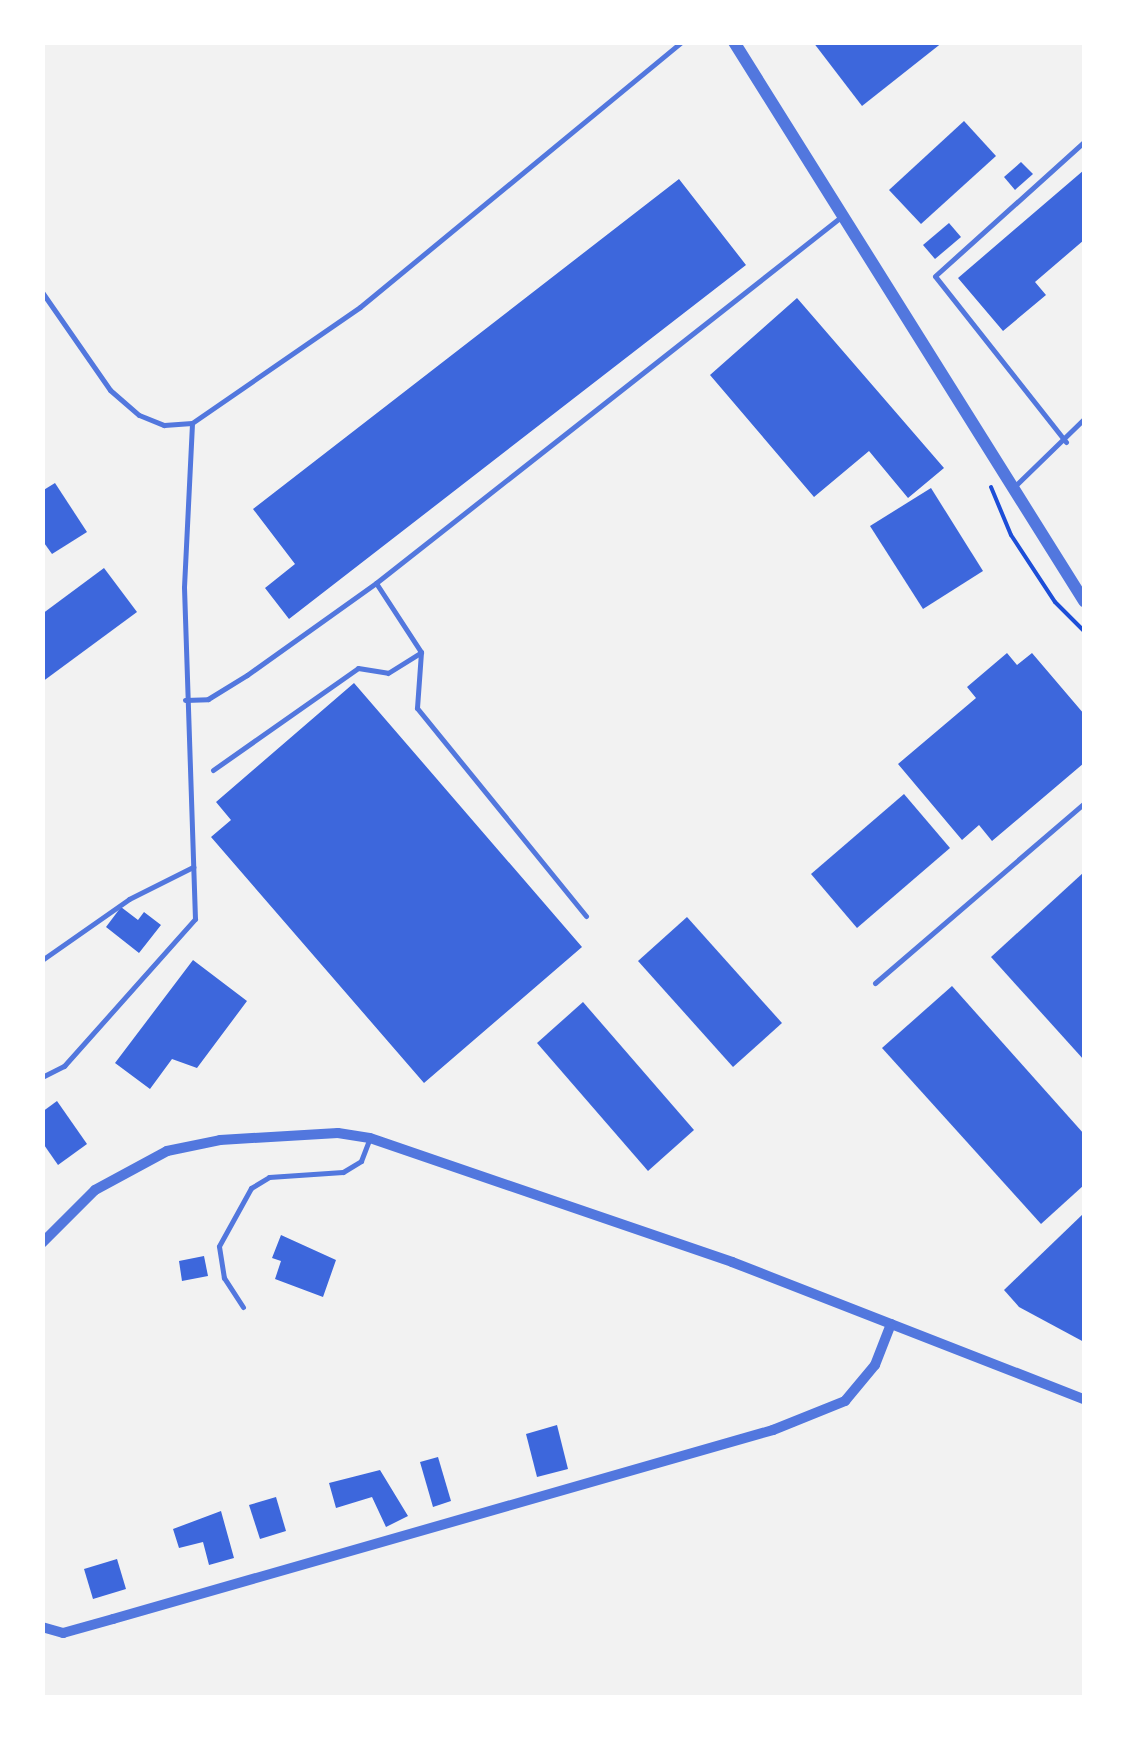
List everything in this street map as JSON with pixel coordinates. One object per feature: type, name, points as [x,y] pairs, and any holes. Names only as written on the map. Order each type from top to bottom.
[{"type":"street","points":[[734,42],[1084,600]]},
{"type":"street","points":[[42,1243],[95,1190],[167,1151],[220,1140],[370,1138],[892,1324],[1084,1399]]},
{"type":"street","points":[[42,1627],[62,1633],[113,1620],[773,1430],[845,1401],[876,1365],[892,1324]]},
{"type":"lane","points":[[42,292],[110,390],[151,420],[192,423],[360,307],[681,42]]},
{"type":"lane","points":[[1066,442],[935,276],[1084,142]]},
{"type":"lane","points":[[185,700],[208,698],[248,675],[376,583],[843,216]]},
{"type":"lane","points":[[1013,488],[1066,442],[1084,419]]},
{"type":"lane","points":[[42,1076],[64,1066],[185,934],[198,902],[185,700],[192,423]]},
{"type":"lane","points":[[376,583],[421,652],[418,708],[586,916]]},
{"type":"lane","points":[[214,770],[358,668],[388,673],[421,652]]},
{"type":"lane","points":[[875,983],[1084,803]]},
{"type":"lane","points":[[42,960],[129,899],[193,867]]},
{"type":"lane","points":[[243,1307],[224,1278],[219,1246],[251,1188],[269,1177],[342,1172],[361,1161],[370,1138]]},
{"type":"building","points":[[813,42],[943,42],[862,106]]},
{"type":"building","points":[[964,121],[996,156],[921,224],[889,190]]},
{"type":"building","points":[[1021,162],[1033,174],[1015,190],[1004,177]]},
{"type":"building","points":[[1084,170],[1084,240],[1035,282],[1046,295],[1003,331],[958,278]]},
{"type":"building","points":[[679,179],[746,265],[289,619],[265,588],[295,564],[253,509]]},
{"type":"building","points":[[949,223],[961,237],[935,259],[923,245]]},
{"type":"building","points":[[797,298],[944,468],[908,498],[869,451],[814,497],[710,375]]},
{"type":"building","points":[[55,483],[87,532],[52,554],[42,540],[42,491]]},
{"type":"building","points":[[931,488],[983,571],[923,609],[870,526]]},
{"type":"building","points":[[104,568],[137,612],[42,682],[42,614]]},
{"type":"building","points":[[1007,653],[1017,665],[1032,653],[1084,714],[1084,763],[992,841],[979,825],[962,840],[898,764],[976,698],[967,687]]},
{"type":"building","points":[[354,683],[582,947],[424,1083],[211,837],[231,820],[216,802]]},
{"type":"building","points":[[904,794],[950,848],[857,928],[811,874]]},
{"type":"building","points":[[1084,872],[1084,1060],[991,957]]},
{"type":"building","points":[[121,907],[138,920],[144,912],[161,925],[139,953],[106,927]]},
{"type":"building","points":[[687,917],[782,1023],[733,1067],[638,961]]},
{"type":"building","points":[[193,960],[247,1001],[197,1068],[172,1059],[150,1089],[115,1063]]},
{"type":"building","points":[[952,986],[1084,1134],[1084,1185],[1041,1224],[882,1048]]},
{"type":"building","points":[[583,1002],[694,1130],[648,1171],[537,1043]]},
{"type":"building","points":[[57,1101],[87,1144],[58,1165],[42,1142],[42,1112]]},
{"type":"building","points":[[1084,1213],[1084,1342],[1019,1307],[1004,1290]]},
{"type":"building","points":[[281,1235],[336,1260],[323,1297],[275,1279],[281,1261],[272,1258]]},
{"type":"building","points":[[204,1256],[208,1276],[182,1281],[179,1261]]},
{"type":"building","points":[[557,1425],[568,1469],[537,1477],[526,1434]]},
{"type":"building","points":[[438,1457],[451,1501],[433,1507],[420,1462]]},
{"type":"building","points":[[380,1470],[408,1516],[386,1527],[372,1497],[336,1508],[329,1483]]},
{"type":"building","points":[[276,1497],[286,1531],[260,1539],[249,1505]]},
{"type":"building","points":[[221,1511],[234,1558],[209,1565],[203,1542],[179,1548],[173,1529]]},
{"type":"building","points":[[117,1559],[126,1589],[93,1599],[84,1569]]}]
